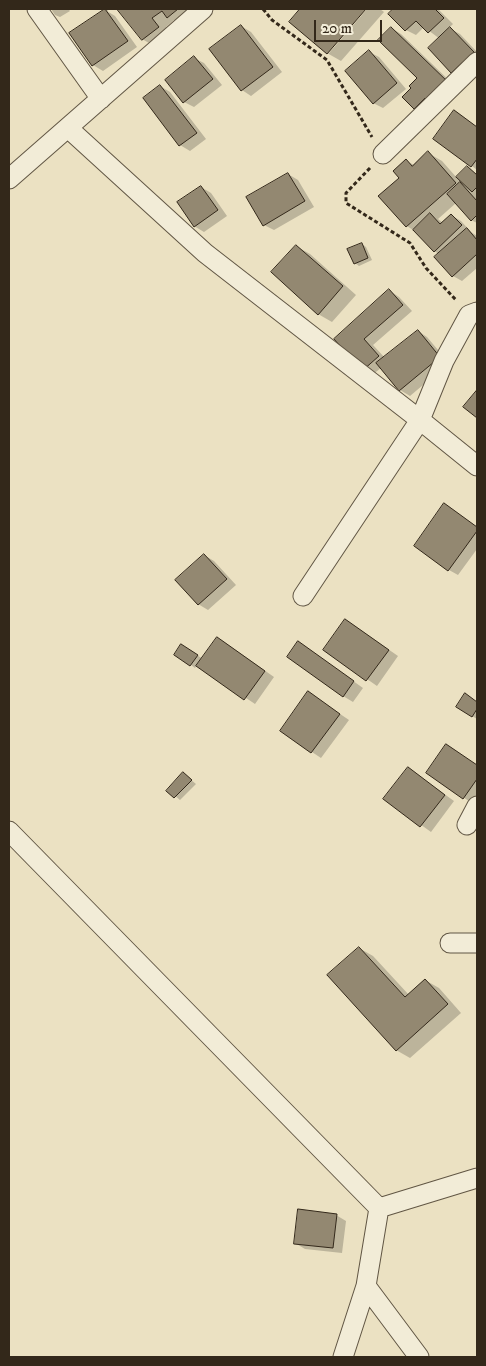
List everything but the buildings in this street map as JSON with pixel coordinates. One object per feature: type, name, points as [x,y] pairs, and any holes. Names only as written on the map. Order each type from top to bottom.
[{"type":"street","points":[[37,9],[101,99]]},
{"type":"street","points":[[9,179],[203,9]]},
{"type":"street","points":[[383,154],[477,62]]},
{"type":"street","points":[[68,128],[205,253],[477,466]]},
{"type":"street","points":[[303,596],[420,420],[444,361],[469,315],[477,312]]},
{"type":"street","points":[[467,825],[477,806]]},
{"type":"street","points":[[9,831],[379,1208]]},
{"type":"street","points":[[450,944],[477,943]]},
{"type":"street","points":[[379,1208],[477,1178]]},
{"type":"street","points":[[343,1357],[366,1286],[379,1208]]},
{"type":"street","points":[[366,1286],[419,1357]]}]
